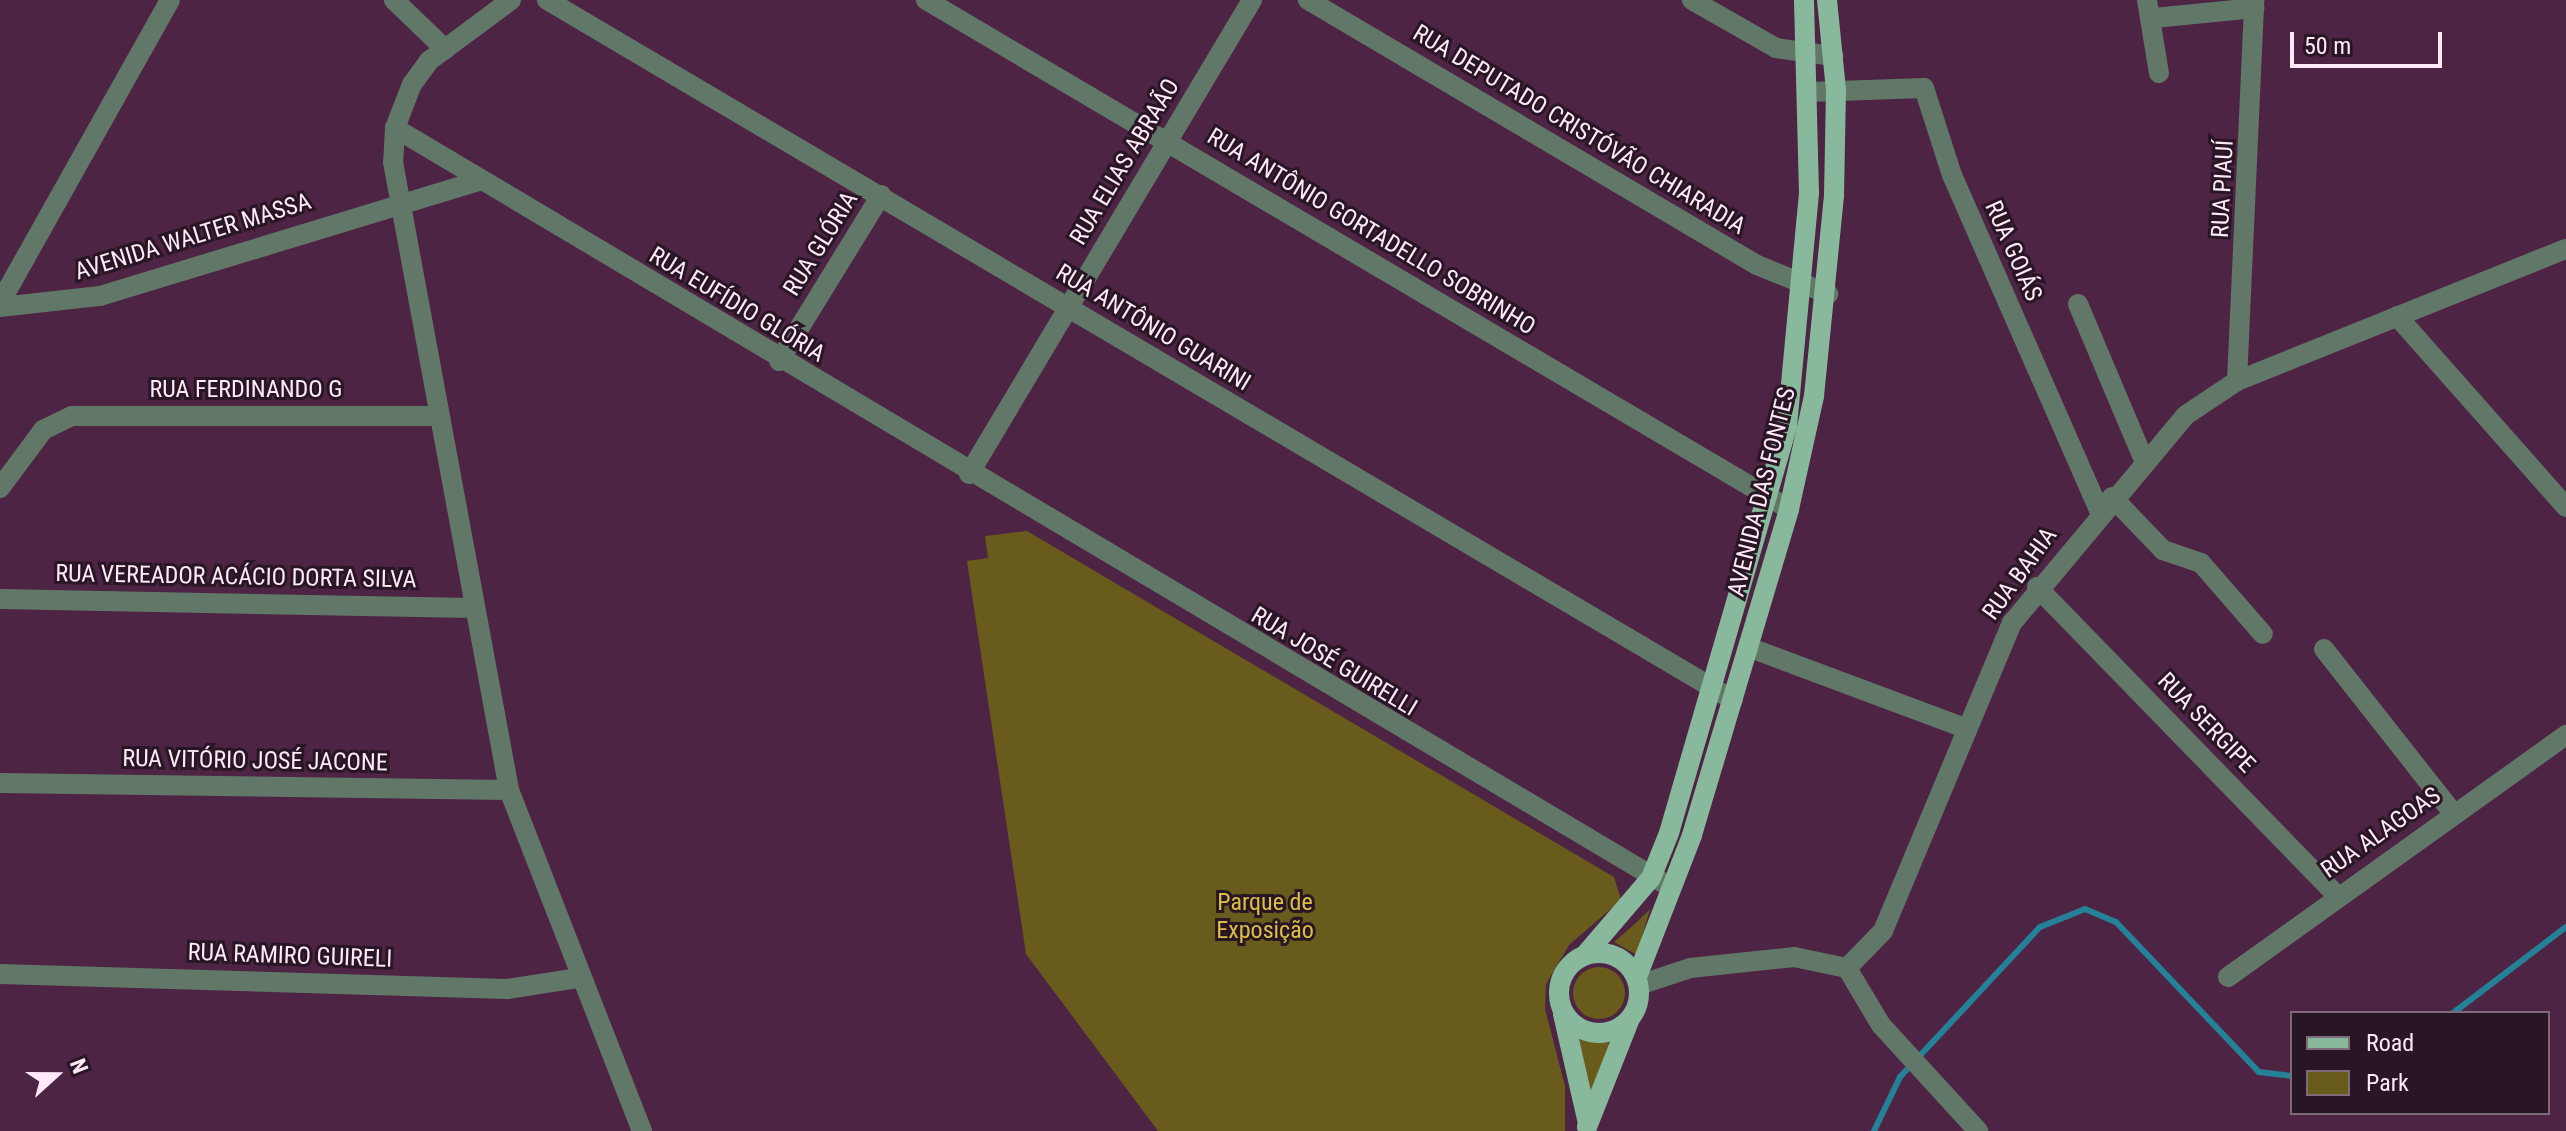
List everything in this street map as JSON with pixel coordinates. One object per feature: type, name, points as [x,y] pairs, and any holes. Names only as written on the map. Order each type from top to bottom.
[{"type":"main road","name":"AVENIDA DAS FONTES","points":[[1587,1127],[1561,1005],[1561,981],[1651,878],[1712,689],[1787,426],[1804,285],[1809,92],[1804,0]]},
{"type":"main road","name":"AVENIDA DAS FONTES","points":[[1587,1127],[1629,1021],[1638,981],[1675,888],[1789,509],[1828,294],[1836,90],[1827,0]]},
{"type":"main road","points":[[1585,955],[1620,958],[1638,981]]},
{"type":"main road","points":[[1561,1005],[1585,1032],[1609,1033],[1629,1021]]},
{"type":"street","points":[[0,305],[170,0]]},
{"type":"street","points":[[394,0],[445,49]]},
{"type":"street","points":[[511,0],[445,49],[412,84],[395,128],[398,201],[472,608],[509,790],[577,978],[642,1131]]},
{"type":"street","name":"RUA ANTÔNIO GUARINI","points":[[547,0],[1733,700]]},
{"type":"street","name":"RUA ANTÔNIO GORTADELLO SOBRINHO","points":[[926,0],[1789,509]]},
{"type":"street","name":"RUA ELIAS ABRAÃO","points":[[969,474],[1252,0]]},
{"type":"street","name":"RUA DEPUTADO CRISTÓVÃO CHIARADIA","points":[[1308,0],[1757,265],[1828,294]]},
{"type":"street","points":[[1692,0],[1776,48],[1807,55],[1833,56]]},
{"type":"street","points":[[2159,73],[2150,9],[2255,4]]},
{"type":"street","name":"RUA PIAUÍ","points":[[2237,381],[2255,4]]},
{"type":"street","name":"RUA GOIÁS","points":[[1836,90],[1924,88],[1952,175],[2106,504]]},
{"type":"street","points":[[1809,92],[1836,90]]},
{"type":"street","name":"RUA EUFÍDIO GLÓRIA","points":[[395,128],[478,181],[969,474]]},
{"type":"street","name":"AVENIDA WALTER MASSA","points":[[0,305],[100,296],[398,201],[478,181]]},
{"type":"street","name":"RUA GLÓRIA","points":[[779,361],[881,195]]},
{"type":"street","name":"RUA BAHIA","points":[[1847,968],[1883,931],[2002,642],[2037,587],[2143,458],[2202,401],[2237,381],[2566,249]]},
{"type":"street","points":[[2078,304],[2143,458]]},
{"type":"street","points":[[2397,316],[2566,507]]},
{"type":"street","name":"RUA FERDINANDO G","points":[[0,488],[53,422],[72,416],[439,416]]},
{"type":"street","name":"RUA JOSÉ GUIRELLI","points":[[969,474],[1651,878],[1675,888]]},
{"type":"street","points":[[2106,504],[2163,550],[2201,563],[2263,634]]},
{"type":"street","name":"RUA SERGIPE","points":[[2037,587],[2337,896]]},
{"type":"street","name":"RUA VEREADOR ACÁCIO DORTA SILVA","points":[[0,599],[472,608]]},
{"type":"street","points":[[1748,647],[1967,729]]},
{"type":"street","points":[[2324,649],[2454,814]]},
{"type":"street","name":"RUA ALAGOAS","points":[[2228,977],[2337,896],[2566,735]]},
{"type":"street","name":"RUA VITÓRIO JOSÉ JACONE","points":[[0,783],[509,790]]},
{"type":"street","points":[[1638,981],[1690,968],[1794,957],[1847,968],[1881,1025],[1972,1124]]},
{"type":"street","name":"RUA RAMIRO GUIRELI","points":[[0,974],[507,989],[577,978]]},
{"type":"green space","name":"Parque de Exposição","points":[[1027,531],[1614,877],[1621,900],[1569,945],[1546,984],[1545,1009],[1565,1086],[1565,1131],[1158,1131],[1026,954],[967,561],[988,558],[985,536]]},
{"type":"green space","points":[[1650,909],[1637,955],[1614,942],[1637,922]]},
{"type":"green space","points":[[1599,967],[1617,975],[1625,993],[1617,1011],[1599,1019],[1581,1011],[1573,993],[1581,975]]},
{"type":"green space","points":[[1577,1038],[1610,1043],[1590,1104]]},
{"type":"waterway","points":[[1874,1131],[1900,1077],[2040,927],[2085,909],[2116,922],[2259,1072],[2290,1076]]},
{"type":"waterway","points":[[2456,1011],[2566,927]]}]
